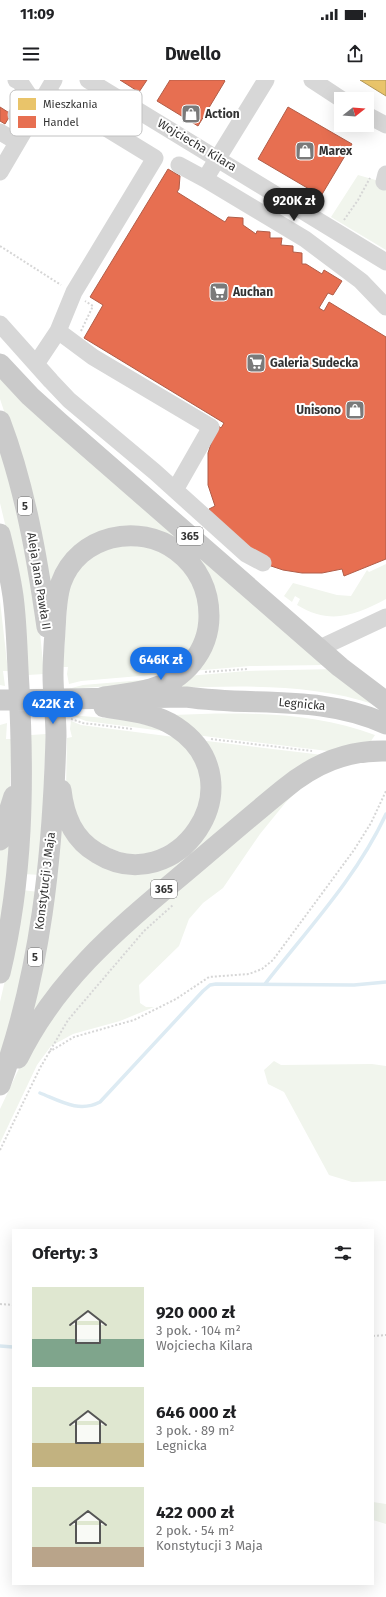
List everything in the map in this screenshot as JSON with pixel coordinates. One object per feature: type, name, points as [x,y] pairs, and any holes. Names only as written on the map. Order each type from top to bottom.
[{"type":"main road","name":"365","points":[[0,364],[30,396],[55,419],[320,648],[340,667],[386,702]]},
{"type":"main road","name":"Aleja Jana Pawła II","points":[[0,421],[18,479],[32,536],[53,673]]},
{"type":"main road","points":[[0,534],[13,597],[21,736],[22,818],[13,904],[0,973]]},
{"type":"main road","points":[[0,710],[104,702],[151,689],[182,674],[191,665],[205,641],[209,618],[208,604],[202,583],[192,565],[183,556],[165,543],[140,536],[114,537],[92,546],[73,563],[62,581],[56,609],[53,673]]},
{"type":"main road","points":[[0,587],[4,598],[18,675]]},
{"type":"main road","name":"Konstytucji 3 Maja","points":[[0,1085],[23,1008],[39,935],[51,826],[56,734],[53,673]]},
{"type":"main road","name":"Legnicka","points":[[104,702],[186,696],[215,701],[308,703],[358,713],[386,724]]},
{"type":"main road","points":[[0,700],[104,702],[146,714],[164,721],[188,736],[204,756],[210,774],[211,790],[204,822],[193,837],[169,856],[147,863],[129,864],[101,856],[77,837],[69,824],[63,808],[56,734]]},
{"type":"main road","points":[[0,840],[14,799],[21,736]]},
{"type":"main road","name":"365","points":[[0,1097],[26,1043],[46,1009],[78,968],[120,927],[306,772],[327,761],[348,754],[386,751]]},
{"type":"street","points":[[16,80],[25,90]]},
{"type":"street","name":"Wojciecha Kilara","points":[[88,80],[105,90]]},
{"type":"street","points":[[205,179],[266,80]]},
{"type":"street","points":[[312,80],[334,94]]},
{"type":"street","name":"Wojciecha Kilara","points":[[142,113],[386,262]]},
{"type":"street","points":[[374,118],[386,124]]},
{"type":"street","points":[[0,132],[17,142]]},
{"type":"street","points":[[0,172],[21,136]]},
{"type":"street","points":[[36,364],[58,331],[73,293],[155,158],[123,136]]},
{"type":"street","points":[[179,166],[205,179],[305,239],[361,281],[386,307]]},
{"type":"street","points":[[0,324],[70,400],[155,472],[246,554],[263,563]]},
{"type":"street","points":[[58,331],[94,357],[211,427],[175,490]]},
{"type":"street","points":[[320,648],[351,635],[386,617]]},
{"type":"street","points":[[340,667],[342,652],[351,635]]},
{"type":"path","points":[[343,221],[358,200],[380,178]]},
{"type":"path","points":[[0,246],[93,306],[78,337]]},
{"type":"path","points":[[204,672],[247,669]]},
{"type":"path","points":[[69,718],[83,723],[134,729]]},
{"type":"path","points":[[204,738],[319,752]]},
{"type":"path","points":[[48,1053],[74,1037],[134,1020],[176,999],[209,977],[249,974],[262,969],[272,960],[354,850],[371,823],[386,791]]},
{"type":"path","points":[[0,1150],[48,1053],[68,1020],[144,931],[179,900]]},
{"type":"path","points":[[0,1304],[12,1305]]},
{"type":"path","points":[[374,1336],[386,1335]]},
{"type":"shaded area","points":[[358,175],[386,183],[386,250],[331,217]]},
{"type":"shaded area","points":[[0,373],[326,665],[250,666],[192,671],[208,581],[120,530],[53,594],[10,429],[0,399]]},
{"type":"shaded area","points":[[0,444],[11,481],[40,632],[44,674],[28,675],[10,545],[0,503]]},
{"type":"shaded area","points":[[108,544],[162,548],[197,585],[202,632],[175,673],[81,681],[69,684],[67,674],[68,667],[63,667],[69,578]]},
{"type":"shaded area","points":[[386,564],[386,599],[352,614],[342,616],[320,615],[297,605],[300,599],[295,596],[292,602],[284,596],[293,583],[337,595],[351,596],[367,570],[369,572]]},
{"type":"shaded area","points":[[0,601],[8,671],[3,671],[5,686],[0,685]]},
{"type":"shaded area","points":[[335,669],[376,705],[351,698],[301,689],[251,687],[174,688],[187,676],[247,671]]},
{"type":"shaded area","points":[[167,678],[140,684],[68,689],[83,685]]},
{"type":"shaded area","points":[[223,713],[301,717],[351,727],[375,735],[371,741],[336,752],[195,735],[172,715]]},
{"type":"shaded area","points":[[70,715],[129,720],[170,732],[86,721]]},
{"type":"shaded area","points":[[71,721],[81,725],[182,738],[206,782],[189,834],[139,859],[88,840],[66,789],[67,738],[72,737],[70,729]]},
{"type":"shaded area","points":[[7,723],[6,739],[12,739],[9,808],[0,832],[0,725]]},
{"type":"shaded area","points":[[46,734],[40,875],[24,874],[31,735]]},
{"type":"shaded area","points":[[199,740],[323,755],[310,763],[28,1028],[59,826],[118,868],[203,833]]},
{"type":"shaded area","points":[[341,764],[301,787],[286,802],[260,834],[223,888],[203,903],[189,919],[179,946],[139,985],[140,1003],[146,1007],[154,1007],[120,1021],[73,1034],[51,1046],[37,1065],[0,1143],[0,1109],[23,1060],[82,972],[287,793]]},
{"type":"shaded area","points":[[10,837],[0,941],[0,849]]},
{"type":"shaded area","points":[[22,890],[39,892],[32,934],[0,1065],[0,1002],[9,963]]},
{"type":"shaded area","points":[[274,1061],[281,1065],[372,1064],[386,1066],[386,1181],[352,1182],[329,1175],[284,1092],[268,1084],[264,1070]]},
{"type":"shaded area","points":[[374,1502],[386,1504],[386,1524],[374,1520]]},
{"type":"building: Mieszkania","points":[[360,80],[386,80],[386,96]]},
{"type":"building: Handel","points":[[120,80],[147,80],[140,90],[136,90]]},
{"type":"building: Handel","name":"Action","points":[[170,80],[225,81],[198,126],[157,101]]},
{"type":"building: Handel","points":[[0,107],[10,113],[10,116],[5,124],[0,121]]},
{"type":"building: Handel","name":"Marex","points":[[288,107],[352,144],[321,196],[258,159]]},
{"type":"building: Handel","name":"Galeria Sudecka","points":[[168,169],[180,176],[179,189],[177,192],[225,222],[228,217],[243,218],[243,225],[256,234],[257,231],[270,232],[270,238],[282,238],[281,245],[293,246],[293,252],[302,253],[302,264],[306,264],[322,274],[324,270],[342,281],[333,295],[328,293],[319,308],[324,311],[329,302],[386,337],[386,559],[344,576],[342,569],[322,573],[302,573],[283,570],[265,564],[258,554],[214,517],[209,509],[215,506],[208,485],[208,453],[217,425],[221,428],[224,423],[84,338],[103,305],[90,297]]},
{"type":"waterway","points":[[265,984],[314,923],[361,860],[386,814]]},
{"type":"waterway","points":[[40,1093],[70,1105],[85,1106],[100,1102],[210,985],[354,985],[386,982]]},
{"type":"waterway","points":[[0,1346],[12,1347]]},
{"type":"place","name":"Action","points":[[191,114]]},
{"type":"place","name":"Marex","points":[[305,151]]},
{"type":"place","name":"Auchan","points":[[219,292]]},
{"type":"place","name":"Galeria Sudecka","points":[[256,363]]},
{"type":"place","name":"Unisono","points":[[355,410]]}]
